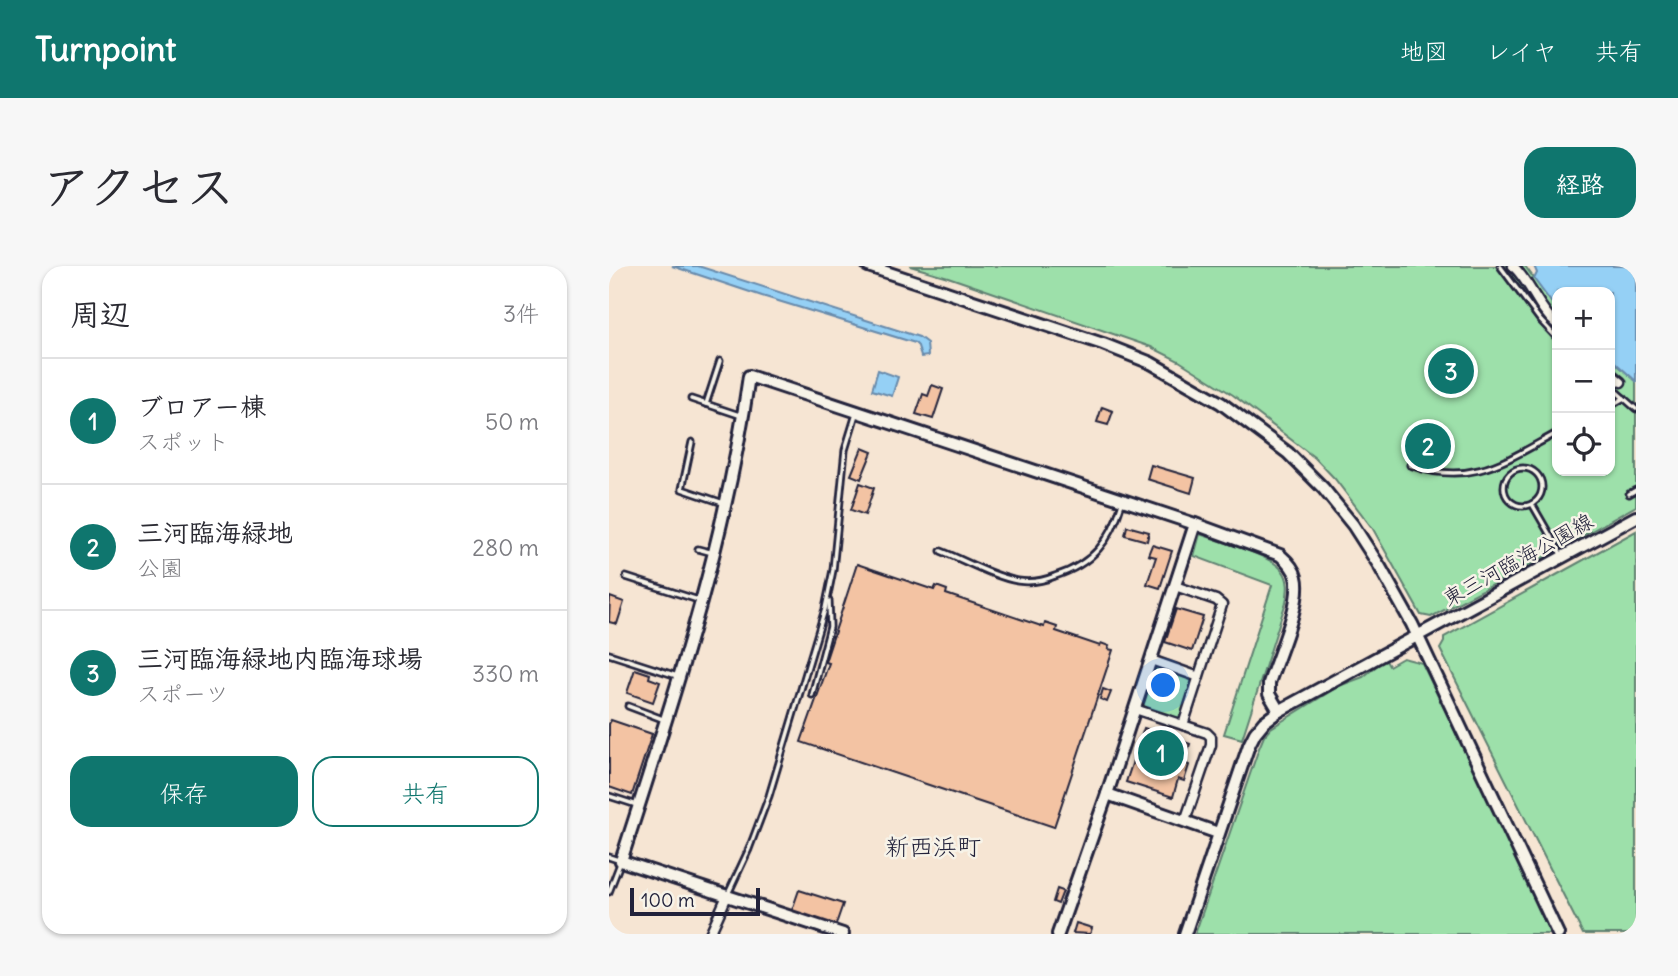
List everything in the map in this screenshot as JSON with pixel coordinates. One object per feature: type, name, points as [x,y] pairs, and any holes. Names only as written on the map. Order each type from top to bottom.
[{"type":"street","points":[[868,266],[1103,344],[1151,363],[1221,403],[1288,453],[1323,488],[1353,525],[1418,635],[1558,934]]},
{"type":"street","points":[[1513,266],[1532,290],[1542,310],[1552,320]]},
{"type":"street","points":[[843,934],[621,861],[681,678],[702,602],[726,504],[749,376],[1274,552],[1286,560],[1296,575],[1297,588],[1296,600],[1268,688],[1279,712]]},
{"type":"street","points":[[1615,378],[1621,383]]},
{"type":"street","name":"東三河臨海公園線","points":[[1185,934],[1252,739],[1264,722],[1636,517]]},
{"type":"street","points":[[1058,934],[1107,794],[1195,524]]},
{"type":"street","points":[[1175,586],[1216,600],[1222,605],[1183,725]]},
{"type":"street","points":[[1151,660],[1199,677]]},
{"type":"street","points":[[1135,709],[1207,733],[1212,740],[1185,821]]},
{"type":"street","points":[[1107,794],[1218,833]]},
{"type":"street","points":[[710,934],[727,896]]},
{"type":"lane","points":[[1500,266],[1552,332]]},
{"type":"lane","points":[[706,404],[720,362]]},
{"type":"lane","points":[[1615,391],[1636,409]]},
{"type":"lane","points":[[691,398],[743,417]]},
{"type":"lane","points":[[1615,402],[1623,398]]},
{"type":"lane","points":[[727,896],[769,796],[829,596],[834,570],[845,450],[856,412]]},
{"type":"lane","points":[[1410,465],[1457,474],[1481,470],[1552,436]]},
{"type":"lane","points":[[692,442],[682,489],[726,504]]},
{"type":"lane","points":[[1518,468],[1528,468],[1538,476],[1542,484],[1542,490],[1532,504],[1517,505],[1506,496],[1504,483],[1507,476],[1518,468]]},
{"type":"lane","points":[[1629,494],[1636,490]]},
{"type":"lane","points":[[941,551],[1008,579],[1034,582],[1047,579],[1076,569],[1098,550],[1107,539],[1123,500]]},
{"type":"lane","points":[[1532,504],[1563,558]]},
{"type":"lane","points":[[698,549],[714,553]]},
{"type":"lane","points":[[626,578],[702,602]]},
{"type":"lane","points":[[813,695],[829,627],[829,596]]},
{"type":"lane","points":[[609,654],[681,678]]},
{"type":"lane","points":[[628,706],[667,720]]},
{"type":"lane","points":[[609,796],[639,806]]},
{"type":"lane","points":[[609,857],[621,861],[609,892]]},
{"type":"green space","points":[[910,266],[1525,266],[1552,303],[1552,476],[1615,476],[1615,362],[1636,381],[1636,506],[1431,617],[1421,615],[1373,529],[1335,479],[1315,458],[1233,395],[1151,347]]},
{"type":"green space","points":[[1636,531],[1636,934],[1583,934],[1440,649],[1444,637]]},
{"type":"green space","points":[[1200,534],[1267,559],[1282,570],[1287,582],[1286,602],[1242,739],[1224,734],[1272,585],[1194,556]]},
{"type":"green space","points":[[1403,658],[1422,663],[1553,934],[1195,934],[1264,736],[1271,728],[1339,686],[1363,677],[1385,659],[1389,666]]},
{"type":"green space","points":[[1159,666],[1190,676],[1192,683],[1181,715],[1176,719],[1145,709],[1142,702],[1153,670]]},
{"type":"water","points":[[672,266],[698,266],[919,337],[927,343],[928,356],[921,357],[915,343]]},
{"type":"water","points":[[1534,266],[1636,266],[1636,381],[1615,362],[1615,287],[1552,287],[1552,303],[1534,279],[1537,273]]},
{"type":"water","points":[[878,370],[898,377],[892,396],[872,390]]},
{"type":"building","points":[[932,385],[943,389],[933,419],[916,414],[923,394],[928,396]]},
{"type":"building","points":[[1102,407],[1113,411],[1108,425],[1097,422]]},
{"type":"building","points":[[862,448],[872,452],[861,479],[851,475]]},
{"type":"building","points":[[1151,465],[1195,478],[1191,493],[1147,479]]},
{"type":"building","points":[[860,483],[874,488],[865,515],[851,510]]},
{"type":"building","points":[[1127,526],[1149,532],[1147,541],[1125,535]]},
{"type":"building","points":[[1152,545],[1172,551],[1160,588],[1147,584],[1156,557],[1148,555]]},
{"type":"building","points":[[857,564],[934,590],[936,586],[947,590],[946,594],[1044,627],[1045,623],[1057,627],[1056,631],[1100,646],[1101,643],[1113,650],[1054,827],[801,742],[829,663],[825,662]]},
{"type":"building","points":[[610,597],[624,602],[617,624],[609,622]]},
{"type":"building","points":[[1176,609],[1203,617],[1192,651],[1165,642]]},
{"type":"building","points":[[635,669],[650,674],[649,678],[660,682],[653,702],[627,693]]},
{"type":"building","points":[[1103,689],[1111,692],[1107,702],[1100,699]]},
{"type":"building","points":[[611,720],[652,734],[632,795],[609,787]]},
{"type":"building","points":[[1144,728],[1190,744],[1184,763],[1189,765],[1184,781],[1178,779],[1173,797],[1126,782]]},
{"type":"building","points":[[1057,889],[1063,891],[1058,904],[1053,902]]},
{"type":"building","points":[[799,890],[843,904],[835,927],[791,913]]},
{"type":"building","points":[[1076,923],[1092,928],[1090,934],[1073,933]]},
{"type":"place","name":"三河臨海緑地内臨海球場","points":[[1451,371]]},
{"type":"place","name":"三河臨海緑地","points":[[1428,446]]},
{"type":"place","name":"ブロアー棟","points":[[1161,753]]},
{"type":"district","name":"新西浜町","points":[[933,847]]}]
